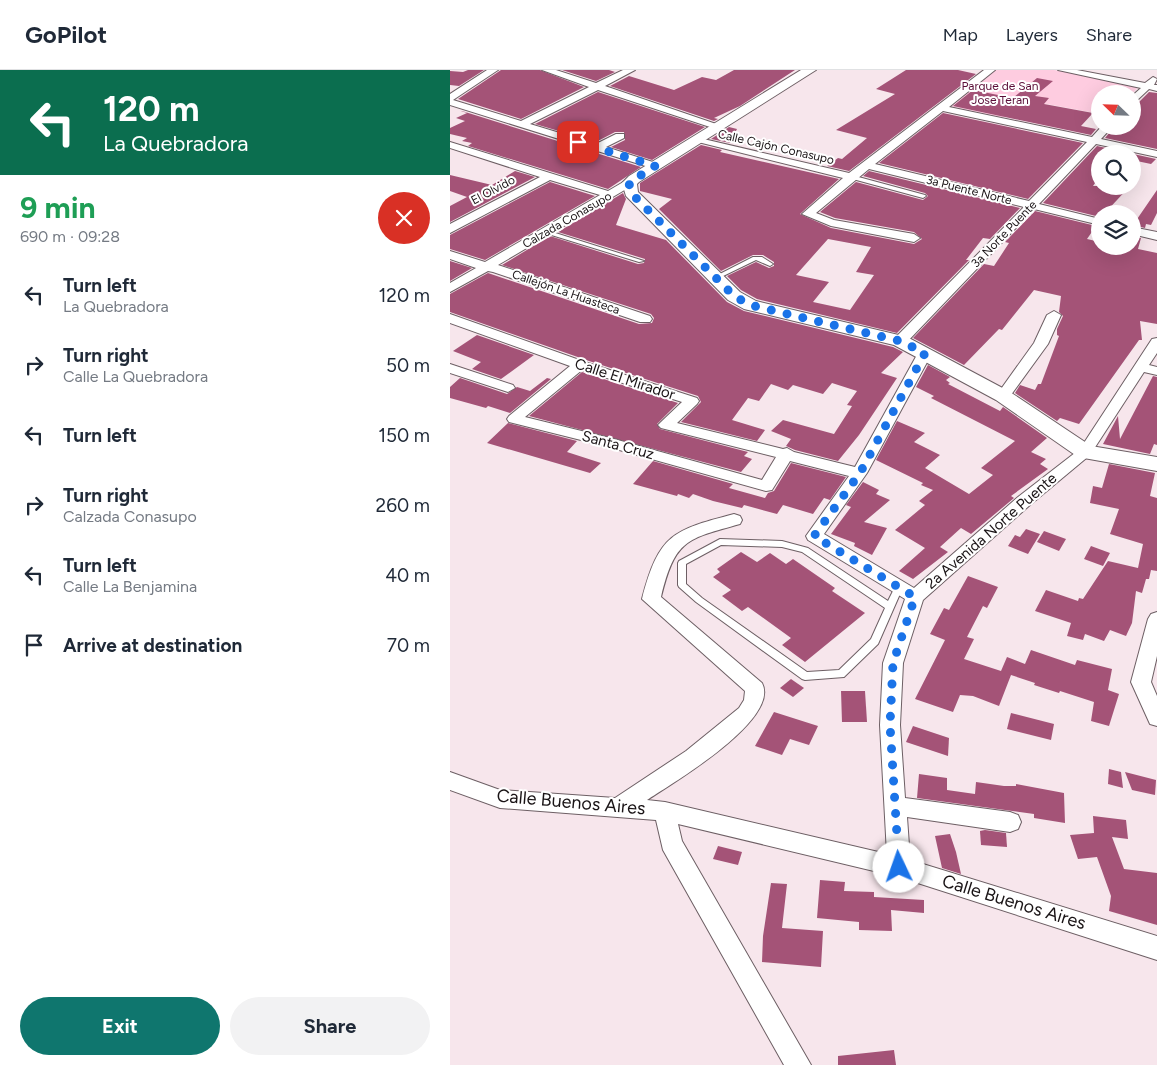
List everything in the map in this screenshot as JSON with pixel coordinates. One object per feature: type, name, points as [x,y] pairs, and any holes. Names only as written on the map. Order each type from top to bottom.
[{"type":"street","points":[[450,98],[493,70]]},
{"type":"street","points":[[547,70],[717,126]]},
{"type":"street","points":[[572,78],[587,70]]},
{"type":"street","points":[[522,124],[630,70]]},
{"type":"street","name":"Calzada Conasupo","points":[[450,288],[610,195],[717,126],[810,70]]},
{"type":"street","points":[[914,238],[831,223],[808,214],[850,178],[990,70]]},
{"type":"street","points":[[1063,70],[1152,87]]},
{"type":"street","points":[[1141,95],[1152,87],[1157,76]]},
{"type":"street","points":[[450,102],[655,166]]},
{"type":"street","points":[[941,108],[1157,154]]},
{"type":"street","name":"3a Norte Puente","points":[[900,341],[1099,135]]},
{"type":"street","points":[[597,148],[620,136]]},
{"type":"street","name":"Calle Cajón Conasupo","points":[[695,140],[850,178]]},
{"type":"street","points":[[450,145],[610,195]]},
{"type":"street","points":[[754,165],[765,157]]},
{"type":"street","name":"3a Puente Norte","points":[[867,165],[1091,220]]},
{"type":"street","name":"El Olvido","points":[[450,229],[549,176]]},
{"type":"street","points":[[629,183],[631,193],[715,278],[734,296],[750,305],[900,341],[1003,396],[1085,452],[1157,464]]},
{"type":"street","points":[[1141,232],[1157,236]]},
{"type":"street","name":"Callejón La Huasteca","points":[[450,255],[486,267],[495,268],[646,319]]},
{"type":"street","points":[[1003,396],[1041,344],[1054,315]]},
{"type":"street","name":"Calle El Mirador","points":[[450,318],[580,365],[692,401],[666,425],[787,453],[860,473]]},
{"type":"street","name":"2a Avenida Norte Puente","points":[[899,867],[890,725],[893,663],[907,592],[1085,452],[1157,342]]},
{"type":"street","points":[[907,592],[814,536],[860,473],[925,353]]},
{"type":"street","name":"Santa Cruz","points":[[580,365],[514,419],[609,442],[766,486],[787,453]]},
{"type":"street","points":[[1139,367],[1157,371]]},
{"type":"street","points":[[450,368],[508,388]]},
{"type":"street","points":[[620,806],[676,769],[740,721],[753,704],[755,688],[651,599],[655,582],[667,552],[689,533],[734,520]]},
{"type":"street","points":[[1157,619],[1153,658],[1141,682],[1157,718]]},
{"type":"street","name":"Calle Buenos Aires","points":[[450,780],[500,799],[620,806],[665,811],[899,867],[1157,948]]},
{"type":"street","points":[[896,806],[1010,822]]},
{"type":"street","name":"Calle Buenos Aires","points":[[665,811],[671,843],[798,1065]]},
{"type":"lane","points":[[850,178],[923,196]]},
{"type":"lane","points":[[547,232],[641,260]]},
{"type":"lane","points":[[715,278],[755,258],[770,264]]},
{"type":"lane","points":[[890,607],[805,550],[782,544],[720,542],[682,564],[682,584],[693,595],[805,676],[840,674],[875,641],[890,607],[907,592]]},
{"type":"green space","name":"Parque de San Jose Teran","points":[[996,70],[1054,70],[1134,85],[1091,85],[1091,112],[1026,100],[1002,118],[951,106]]},
{"type":"building","points":[[468,70],[484,70],[459,86],[450,85],[450,71],[463,72]]},
{"type":"building","points":[[501,70],[540,70],[584,87],[521,119],[458,99]]},
{"type":"building","points":[[562,70],[609,70],[615,72],[596,81]]},
{"type":"building","points":[[734,70],[795,70],[740,106],[714,118],[718,119],[714,121],[610,86],[629,76],[674,90],[702,77],[716,80]]},
{"type":"building","points":[[906,70],[958,70],[976,74],[849,171],[827,166],[838,158],[842,159],[867,138],[836,130],[895,94],[876,89]]},
{"type":"building","points":[[1037,78],[1053,81],[1035,96],[1049,98],[1044,104],[1091,113],[1091,115],[1081,126],[1091,128],[1091,135],[953,106],[973,90],[1013,98]]},
{"type":"building","points":[[598,92],[705,127],[652,160],[611,147],[625,140],[624,132],[615,132],[596,142],[535,124]]},
{"type":"building","points":[[1149,92],[1157,93],[1157,149],[1105,138],[1108,135],[1141,135],[1141,100]]},
{"type":"building","points":[[461,111],[641,167],[608,189],[468,146],[472,143],[462,141],[467,138],[450,134],[450,128],[465,121],[456,118],[467,113]]},
{"type":"building","points":[[943,113],[1083,143],[1028,199],[879,163]]},
{"type":"building","points":[[729,127],[737,129],[730,143],[711,139]]},
{"type":"building","points":[[701,145],[722,150],[720,152],[839,179],[800,214],[831,228],[914,244],[922,239],[914,232],[835,218],[820,212],[856,182],[923,200],[928,196],[925,193],[863,176],[869,171],[1020,208],[990,239],[983,238],[966,260],[969,260],[897,333],[757,299],[741,290],[727,276],[756,262],[769,268],[774,266],[774,262],[763,255],[753,255],[721,271],[659,209],[672,199],[640,191],[640,183]],"holes":[[[828,239],[871,247],[856,272],[874,275],[850,310],[813,302],[829,282],[796,275]]]},
{"type":"building","points":[[1091,152],[1091,195],[1122,195],[1112,205],[1091,205],[1091,215],[1043,203]]},
{"type":"building","points":[[1141,156],[1156,159],[1151,164],[1141,162]]},
{"type":"building","points":[[515,171],[535,177],[450,222],[450,206],[467,197],[450,191],[450,175],[492,185]]},
{"type":"building","points":[[550,182],[595,196],[485,260],[450,249],[450,235]]},
{"type":"building","points":[[1157,190],[1157,213],[1151,225],[1146,224],[1145,228],[1141,227],[1141,213]]},
{"type":"building","points":[[623,193],[626,199],[616,225],[666,240],[727,302],[744,311],[893,347],[903,352],[881,373],[897,378],[859,435],[838,461],[786,446],[791,439],[771,431],[783,420],[834,434],[852,406],[847,405],[857,391],[832,383],[823,394],[793,385],[788,390],[771,384],[759,401],[748,398],[732,420],[765,430],[757,441],[681,422],[701,402],[698,396],[589,361],[450,312],[450,294],[488,273],[639,324],[652,323],[654,318],[651,314],[502,265],[550,236],[638,264],[644,263],[645,259],[558,232]]},
{"type":"building","points":[[1035,211],[1091,225],[1091,233],[1087,239],[1091,240],[1091,255],[1141,255],[1141,250],[1157,253],[1157,324],[1140,321],[1142,340],[1139,340],[1079,424],[1060,418],[1057,421],[1015,393],[1020,385],[1035,390],[1038,384],[1041,384],[1059,336],[1057,335],[1057,329],[1063,316],[1059,312],[1061,296],[1034,290],[1002,330],[999,329],[964,365],[913,338],[984,264],[994,266],[1009,243],[1005,242]]},
{"type":"building","points":[[450,261],[472,268],[450,281]]},
{"type":"building","points":[[477,335],[534,355],[501,379],[472,369],[481,362],[453,351]]},
{"type":"building","points":[[928,365],[950,377],[946,380],[950,383],[948,384],[1000,411],[1003,407],[1047,438],[1031,452],[1046,459],[1040,464],[1048,469],[1011,496],[1014,498],[971,534],[961,528],[940,547],[948,552],[913,579],[899,571],[925,548],[895,530],[925,505],[919,501],[933,490],[921,485],[923,483],[876,460],[897,421],[925,433],[914,442],[940,455],[925,468],[969,494],[993,475],[981,468],[1015,441],[931,398],[934,396],[916,387]]},
{"type":"building","points":[[582,372],[678,403],[657,424],[660,429],[748,452],[744,456],[752,459],[741,472],[529,416]]},
{"type":"building","points":[[1153,376],[1157,377],[1157,445],[1154,444],[1150,454],[1103,444],[1118,416],[1120,439]]},
{"type":"building","points":[[460,378],[507,394],[517,387],[530,391],[547,378],[551,379],[510,413],[450,398],[450,387]]},
{"type":"building","points":[[508,423],[577,441],[567,452],[601,463],[590,473],[487,443]]},
{"type":"building","points":[[653,461],[733,484],[729,488],[765,498],[768,493],[774,491],[791,463],[846,477],[830,500],[824,498],[813,514],[783,505],[777,514],[744,505],[742,508],[693,494],[689,498],[678,494],[677,496],[633,484]]},
{"type":"building","points":[[1109,464],[1155,473],[1150,496],[1157,498],[1157,571],[1151,570],[1142,593],[1136,591],[1132,623],[1126,636],[1110,630],[1104,641],[1085,634],[1083,640],[1067,636],[1071,623],[1035,611],[1046,590],[1078,601],[1079,598],[1083,599],[1108,561],[1138,568],[1143,544],[1110,534],[1119,509],[1090,503],[1093,486],[1102,488]]},
{"type":"building","points":[[863,482],[879,490],[876,494],[890,500],[864,522],[887,528],[872,555],[854,546],[855,543],[831,534],[851,507],[846,505]]},
{"type":"building","points":[[1026,529],[1040,534],[1028,554],[1008,546],[1015,535],[1020,537]]},
{"type":"building","points":[[1044,531],[1066,539],[1059,551],[1037,542]]},
{"type":"building","points":[[1091,546],[1110,553],[1103,566],[1084,559]]},
{"type":"building","points":[[741,552],[757,562],[770,553],[786,564],[793,559],[835,588],[832,591],[865,613],[805,662],[782,645],[791,638],[748,607],[742,611],[722,596],[731,590],[713,577],[720,572],[717,569]]},
{"type":"building","points":[[968,576],[998,587],[987,608],[983,606],[967,637],[974,639],[964,659],[1001,671],[1007,657],[1025,664],[1031,650],[1075,665],[1077,660],[1112,669],[1108,690],[1119,694],[1109,726],[1091,721],[1094,702],[1034,685],[1035,683],[1011,675],[999,706],[973,696],[960,695],[953,712],[915,699],[945,640],[930,634],[944,608],[949,610]]},
{"type":"building","points":[[791,679],[804,688],[793,697],[780,688]]},
{"type":"building","points":[[841,691],[865,691],[867,722],[842,722]]},
{"type":"building","points":[[774,712],[818,726],[809,745],[790,739],[782,755],[755,746]]},
{"type":"building","points":[[1011,713],[1054,724],[1051,740],[1007,729]]},
{"type":"building","points":[[913,726],[949,738],[948,756],[906,742]]},
{"type":"building","points":[[1109,769],[1121,772],[1123,788],[1108,784]]},
{"type":"building","points":[[1125,772],[1156,780],[1155,795],[1132,790]]},
{"type":"building","points":[[919,774],[947,778],[947,790],[975,794],[976,782],[1004,786],[1016,786],[1016,784],[1064,793],[1065,823],[1034,818],[1034,814],[917,798]]},
{"type":"building","points":[[1093,816],[1126,820],[1128,839],[1112,837],[1124,869],[1157,873],[1157,925],[1109,911],[1111,896],[1097,857],[1078,859],[1070,835],[1094,833]]},
{"type":"building","points":[[980,831],[1006,833],[1007,847],[981,845]]},
{"type":"building","points":[[950,834],[961,874],[942,868],[935,836]]},
{"type":"building","points":[[718,846],[742,852],[738,865],[713,859]]},
{"type":"building","points":[[820,880],[845,882],[844,891],[874,892],[874,897],[924,900],[924,913],[891,910],[892,931],[859,930],[859,922],[817,918]]},
{"type":"building","points":[[771,883],[787,884],[782,928],[823,931],[821,967],[762,962],[763,936]]},
{"type":"building","points":[[894,1050],[896,1065],[838,1065],[838,1056]]},
{"type":"route","points":[[578,142],[655,166],[629,183],[631,193],[734,296],[750,305],[900,341],[925,353],[860,473],[814,536],[915,597],[893,663],[890,725],[899,867]]}]
